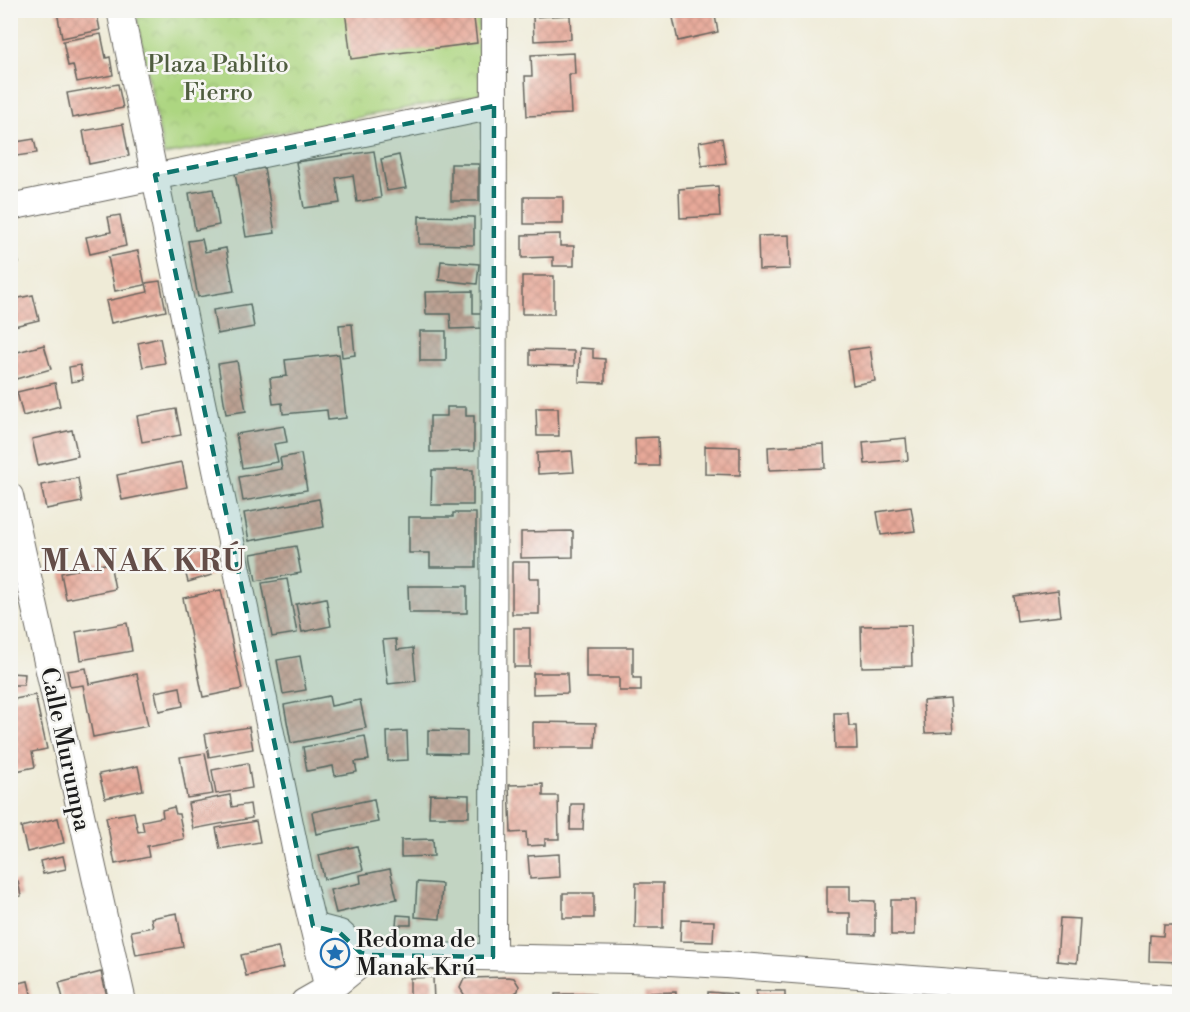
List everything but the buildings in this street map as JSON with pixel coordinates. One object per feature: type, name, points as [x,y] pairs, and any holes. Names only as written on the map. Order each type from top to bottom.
[{"type":"street","points":[[120,10],[329,995]]},
{"type":"street","points":[[493,957],[494,10]]},
{"type":"street","points":[[10,207],[494,106]]},
{"type":"street","name":"Calle Murumpa","points":[[10,496],[123,1002]]},
{"type":"street","points":[[313,926],[340,933],[361,953],[372,955],[726,965],[1179,999]]},
{"type":"street","points":[[303,1002],[329,995],[372,955]]},
{"type":"highlighted area","points":[[494,106],[493,957],[372,955],[361,953],[340,933],[313,926],[155,175]]},
{"type":"green space","name":"Plaza Pablito Fierro","points":[[139,10],[479,11],[480,94],[164,155],[137,19]]},
{"type":"place","name":"Redoma de Manak Krú","points":[[335,953]]},
{"type":"district","name":"MANAK KRÚ","points":[[144,561]]}]
